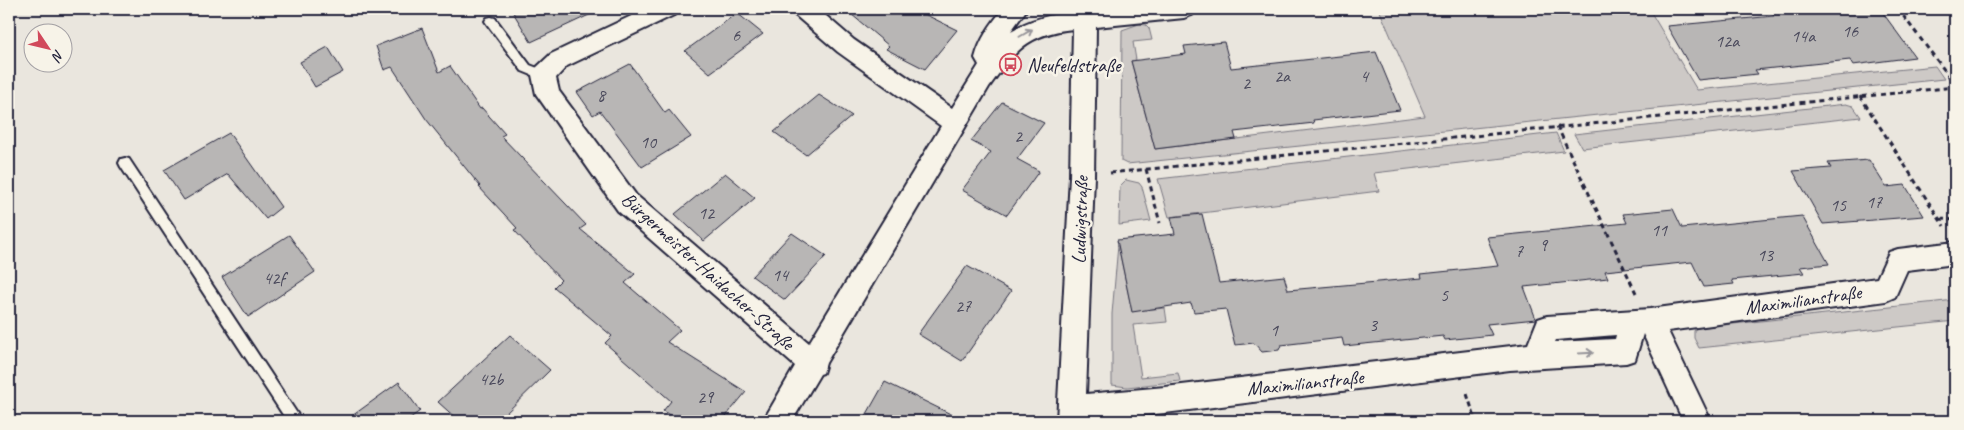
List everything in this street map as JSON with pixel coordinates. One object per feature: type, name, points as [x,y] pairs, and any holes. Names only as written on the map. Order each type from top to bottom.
[{"type":"street","points":[[544,75],[559,60],[666,9]]},
{"type":"street","points":[[803,9],[846,46],[956,124]]},
{"type":"street","points":[[981,80],[989,47],[1002,25],[1016,9]]},
{"type":"street","points":[[778,421],[981,80],[1010,42],[1035,27],[1085,13],[1184,9]]},
{"type":"street","name":"Ludwigstraße","points":[[1071,415],[1082,176],[1085,13]]},
{"type":"street","name":"Bürgermeister-Haidacher-Straße","points":[[544,75],[548,94],[627,203],[813,364]]},
{"type":"street","name":"Maximilianstraße","points":[[1071,415],[1165,400],[1510,357],[1626,351],[1641,321],[1886,289],[1898,260],[1955,253]]},
{"type":"street","points":[[1641,321],[1698,421]]},
{"type":"lane","points":[[491,21],[526,68],[544,75]]},
{"type":"lane","points":[[125,163],[295,421]]},
{"type":"path","points":[[1898,9],[1955,86]]},
{"type":"path","points":[[1082,176],[1955,86]]},
{"type":"path","points":[[1860,96],[1945,227]]},
{"type":"path","points":[[1557,126],[1641,321]]},
{"type":"path","points":[[1146,169],[1160,223]]},
{"type":"path","points":[[1940,219],[1955,220]]},
{"type":"shaded area","points":[[1379,9],[1649,9],[1697,90],[1935,66],[1944,79],[1127,164],[1121,161],[1122,30],[1139,24],[1146,25],[1149,28],[1152,40],[1133,42],[1136,60],[1131,61],[1155,149],[1425,116]]},
{"type":"shaded area","points":[[1846,104],[1853,106],[1861,117],[1582,148],[1574,134]]},
{"type":"shaded area","points":[[1556,133],[1564,151],[1374,173],[1379,191],[1169,217],[1158,179]]},
{"type":"shaded area","points":[[1126,180],[1139,183],[1142,187],[1151,221],[1119,225],[1120,186]]},
{"type":"shaded area","points":[[1118,245],[1132,311],[1165,308],[1167,322],[1133,325],[1141,377],[1178,373],[1180,381],[1127,387],[1112,385],[1112,314]]},
{"type":"shaded area","points":[[1955,300],[1955,321],[1699,348],[1694,338],[1696,328]]},
{"type":"building","points":[[511,9],[602,9],[531,42]]},
{"type":"building","points":[[845,9],[914,9],[957,30],[925,69],[886,49],[889,46]]},
{"type":"building","points":[[1769,9],[1880,9],[1915,57],[1853,65],[1850,60],[1755,70],[1758,74],[1698,80],[1667,26],[1774,16]]},
{"type":"building","points":[[737,13],[763,34],[710,73],[685,51]]},
{"type":"building","points":[[422,28],[439,72],[450,66],[480,109],[482,108],[505,134],[501,136],[586,225],[580,229],[635,274],[625,283],[680,330],[667,342],[746,392],[722,421],[679,421],[663,411],[671,401],[605,343],[612,336],[554,287],[561,280],[514,230],[517,228],[479,187],[426,119],[392,67],[384,70],[376,46]]},
{"type":"building","points":[[1224,42],[1231,68],[1376,52],[1400,110],[1313,120],[1314,123],[1234,132],[1236,139],[1155,149],[1131,61],[1186,54],[1184,46]]},
{"type":"building","points":[[328,47],[343,72],[315,87],[300,62]]},
{"type":"building","points":[[630,64],[665,113],[669,110],[691,137],[642,167],[600,111],[593,115],[577,92]]},
{"type":"building","points":[[819,95],[852,116],[806,155],[774,132]]},
{"type":"building","points":[[1002,102],[1044,123],[1017,159],[1039,171],[1007,215],[962,190],[991,152],[971,141]]},
{"type":"building","points":[[229,133],[281,207],[266,219],[228,174],[184,200],[164,170]]},
{"type":"building","points":[[1869,160],[1886,187],[1905,185],[1924,216],[1823,224],[1793,171],[1831,168],[1828,163]]},
{"type":"building","points":[[725,173],[755,198],[704,241],[675,214]]},
{"type":"building","points":[[1673,209],[1682,228],[1802,216],[1829,264],[1800,267],[1804,273],[1732,280],[1734,284],[1704,287],[1692,262],[1605,271],[1608,278],[1524,287],[1536,319],[1487,324],[1492,335],[1445,340],[1443,336],[1344,346],[1342,338],[1281,345],[1279,350],[1262,352],[1254,343],[1235,345],[1226,309],[1194,312],[1191,303],[1132,312],[1117,240],[1175,234],[1171,217],[1202,214],[1219,283],[1284,276],[1288,290],[1422,278],[1421,274],[1498,266],[1487,237],[1627,223],[1623,214]]},
{"type":"building","points":[[792,233],[826,256],[785,300],[752,276]]},
{"type":"building","points":[[289,235],[315,272],[248,317],[222,277]]},
{"type":"building","points":[[967,266],[1011,291],[962,361],[918,334]]},
{"type":"building","points":[[510,335],[550,370],[498,421],[459,421],[438,402]]},
{"type":"building","points":[[399,382],[420,411],[406,421],[345,421]]},
{"type":"building","points":[[885,382],[965,421],[863,421]]},
{"type":"place","name":"Neufeldstraße","points":[[1011,65]]}]
